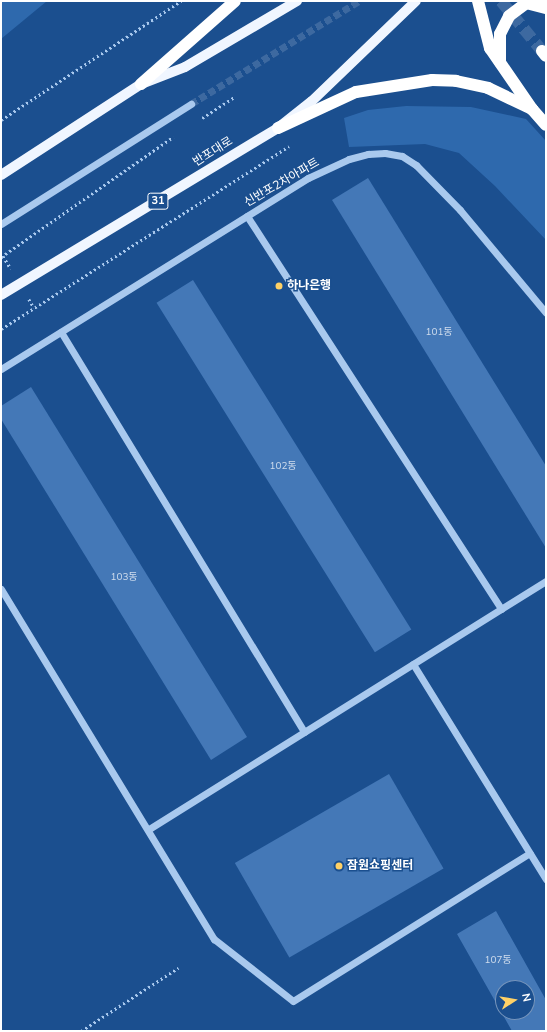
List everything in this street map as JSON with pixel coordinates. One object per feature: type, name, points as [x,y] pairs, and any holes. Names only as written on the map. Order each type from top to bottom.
[{"type":"highway","points":[[141,84],[235,1]]},
{"type":"highway","points":[[478,1],[490,48],[501,68],[532,109],[546,124]]},
{"type":"highway","points":[[501,68],[498,48],[503,23],[526,3],[546,8]]},
{"type":"highway","points":[[278,128],[356,92],[420,81],[456,81],[488,88],[532,109]]},
{"type":"main road","points":[[1,175],[141,84],[185,67],[297,1]]},
{"type":"main road","name":"반포대로","points":[[1,295],[278,128],[312,101],[416,1]]},
{"type":"street","points":[[1,224],[191,104]]},
{"type":"street","name":"신반포2차아파트","points":[[1,369],[308,178],[349,159],[385,153],[402,156],[416,165],[460,210],[546,313]]},
{"type":"street","points":[[247,216],[501,609]]},
{"type":"street","points":[[61,332],[304,732]]},
{"type":"street","points":[[149,829],[546,581]]},
{"type":"street","points":[[1,589],[149,829],[214,939],[293,1002],[530,853]]},
{"type":"street","points":[[413,664],[546,879]]},
{"type":"path","points":[[1,120],[181,1]]},
{"type":"path","points":[[196,122],[234,97]]},
{"type":"path","points":[[1,257],[177,134]]},
{"type":"path","points":[[1,329],[292,144]]},
{"type":"path","points":[[81,1031],[178,968]]},
{"type":"shaded area","points":[[1,1],[47,1],[1,39]]},
{"type":"shaded area","points":[[406,106],[471,107],[526,119],[546,141],[546,240],[495,186],[459,153],[425,144],[349,147],[344,118],[368,110]]},
{"type":"building","points":[[368,178],[546,466],[546,548],[332,200]]},
{"type":"building","points":[[193,280],[411,629],[375,652],[157,303]]},
{"type":"building","points":[[31,387],[247,737],[211,760],[1,419],[1,406]]},
{"type":"building","name":"잠원쇼핑센터","points":[[389,774],[444,868],[289,957],[235,863]]},
{"type":"building","points":[[496,911],[535,980],[495,980],[495,1001],[457,934]]},
{"type":"building","points":[[535,980],[546,1000],[546,1031],[512,1031],[506,1020],[535,1020]]},
{"type":"tunnel","points":[[191,104],[359,1]]},
{"type":"tunnel","points":[[501,1],[542,51]]},
{"type":"place","name":"하나은행","points":[[279,286]]},
{"type":"place","name":"잠원쇼핑센터","points":[[339,866]]}]
